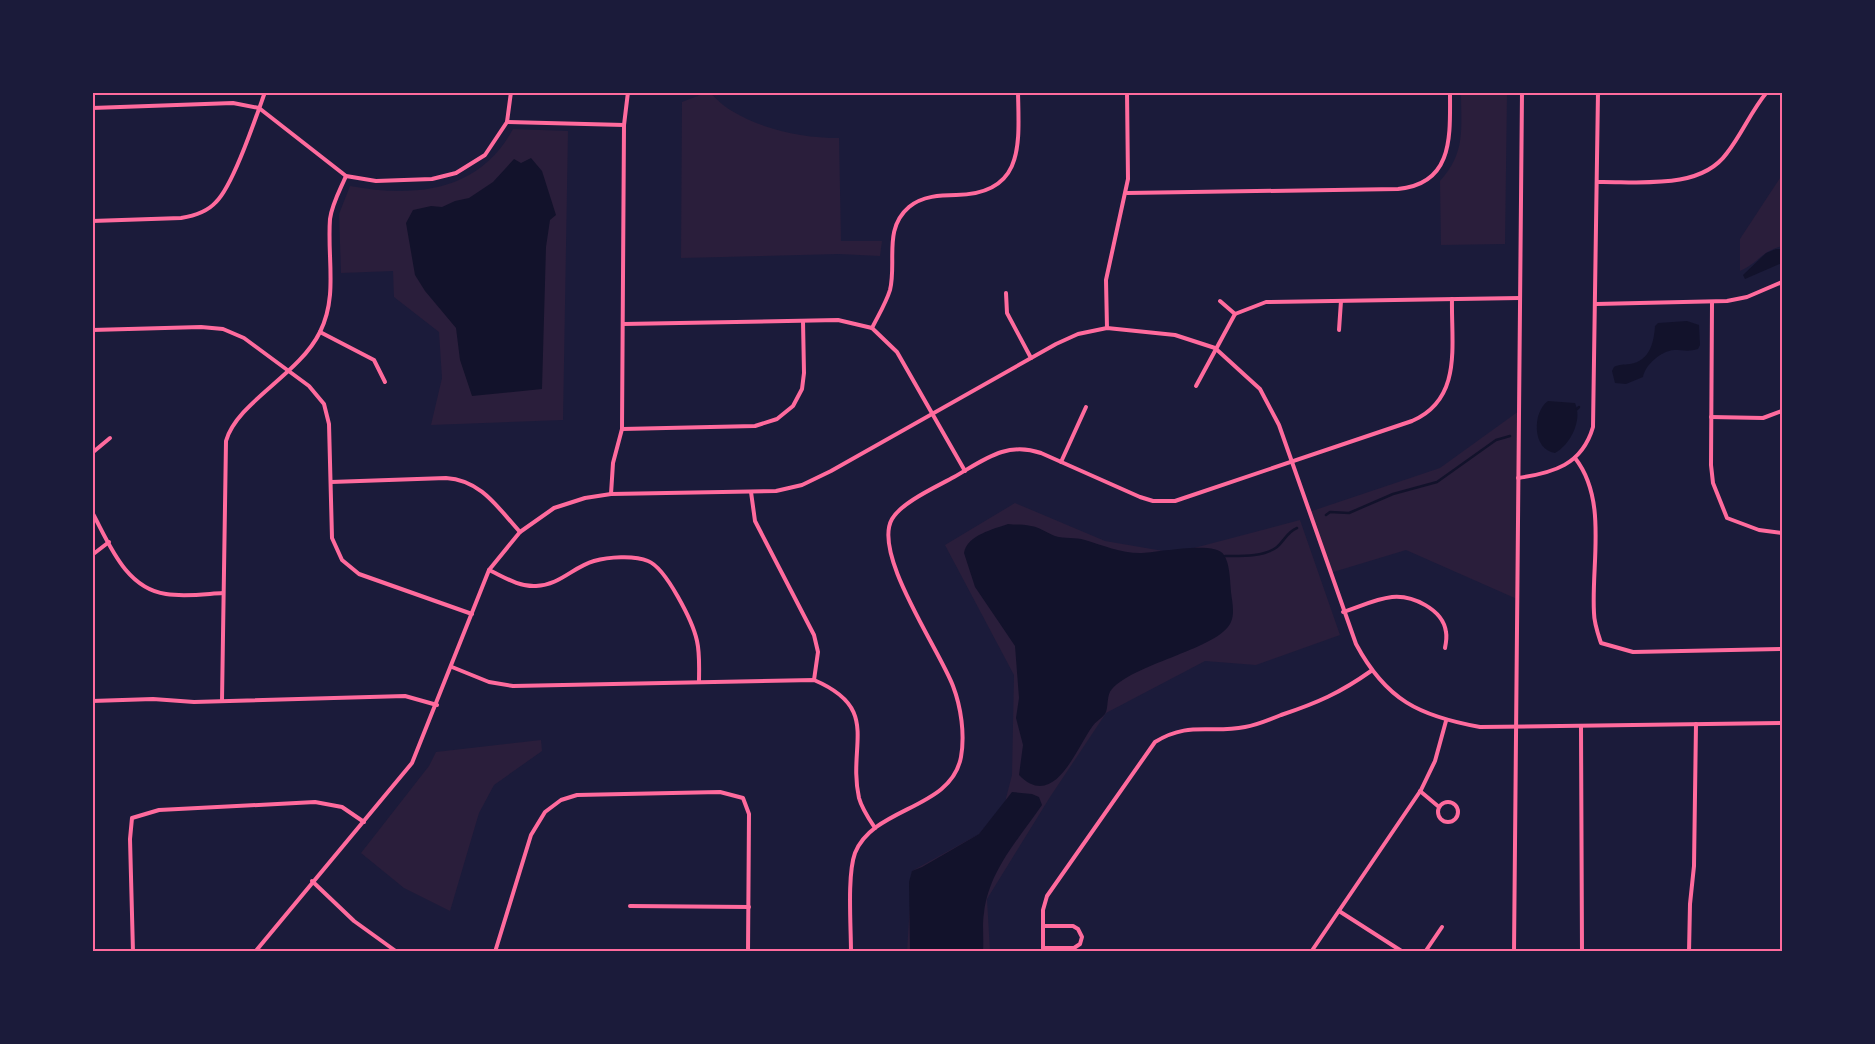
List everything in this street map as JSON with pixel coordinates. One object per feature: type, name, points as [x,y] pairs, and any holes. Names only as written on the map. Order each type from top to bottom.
[{"type":"street","points":[[92,221],[181,218],[205,210],[217,202],[225,189],[265,92]]},
{"type":"street","points":[[92,108],[227,103],[259,108],[346,176],[376,181],[432,179],[446,176],[467,167],[484,155],[507,122],[512,92]]},
{"type":"street","points":[[611,494],[613,464],[622,429],[624,125],[628,92]]},
{"type":"street","points":[[872,328],[890,290],[893,235],[909,207],[935,196],[967,195],[989,189],[1012,166],[1019,146],[1018,92]]},
{"type":"street","points":[[1107,328],[1106,280],[1127,193],[1127,92]]},
{"type":"street","points":[[1127,193],[1398,189],[1415,186],[1435,173],[1446,155],[1450,137],[1450,92]]},
{"type":"street","points":[[1514,952],[1522,92]]},
{"type":"street","points":[[1518,478],[1552,472],[1575,458],[1592,434],[1595,421],[1598,92]]},
{"type":"street","points":[[1597,182],[1680,180],[1703,172],[1726,156],[1767,92]]},
{"type":"street","points":[[507,122],[624,125]]},
{"type":"street","points":[[222,701],[225,448],[228,436],[238,418],[290,372],[308,352],[320,332],[328,311],[331,291],[330,218],[346,176]]},
{"type":"street","points":[[1596,304],[1712,303],[1738,300],[1782,282]]},
{"type":"street","points":[[1006,293],[1008,313],[1031,358]]},
{"type":"street","points":[[1196,386],[1214,348],[1235,314],[1266,302],[1520,298]]},
{"type":"street","points":[[851,952],[853,861],[859,846],[875,828],[946,785],[959,764],[962,726],[955,693],[947,671],[893,566],[889,551],[888,530],[891,521],[901,510],[997,453],[1018,448],[1035,451],[1140,498],[1163,502],[1186,498],[1412,421],[1434,409],[1447,390],[1451,375],[1452,299]]},
{"type":"street","points":[[1220,301],[1235,314]]},
{"type":"street","points":[[1339,330],[1341,301]]},
{"type":"street","points":[[1712,303],[1711,475],[1727,518],[1759,530],[1782,533]]},
{"type":"street","points":[[622,429],[755,426],[777,419],[793,406],[802,388],[804,373],[803,321]]},
{"type":"street","points":[[623,324],[846,321],[872,328],[897,352],[964,471]]},
{"type":"street","points":[[92,330],[201,327],[223,329],[244,338],[309,386],[326,408],[330,432],[332,538],[339,556],[347,565],[366,577],[472,614]]},
{"type":"street","points":[[255,952],[312,881],[364,822],[412,763],[490,570],[520,532],[544,514],[565,503],[611,494],[776,491],[812,481],[1070,337],[1107,328],[1175,335],[1214,348],[1265,396],[1279,425],[1343,612],[1356,644],[1371,671],[1409,705],[1446,721],[1480,728],[1782,723]]},
{"type":"street","points":[[320,332],[374,360],[385,382]]},
{"type":"street","points":[[1061,462],[1086,407]]},
{"type":"street","points":[[1711,417],[1764,418],[1782,412]]},
{"type":"street","points":[[92,453],[110,438]]},
{"type":"street","points":[[1575,458],[1588,479],[1594,504],[1594,613],[1601,643],[1634,652],[1782,649]]},
{"type":"street","points":[[330,482],[446,478],[460,480],[474,485],[485,494],[520,532]]},
{"type":"street","points":[[751,492],[755,521],[814,635],[818,652],[814,680]]},
{"type":"street","points":[[92,512],[125,569],[150,590],[175,595],[224,593]]},
{"type":"street","points":[[92,555],[109,542]]},
{"type":"street","points":[[490,570],[517,583],[534,586],[553,584],[595,561],[636,558],[648,561],[656,567],[670,585],[694,631],[698,648],[699,682]]},
{"type":"street","points":[[1343,612],[1390,598],[1414,600],[1433,611],[1440,620],[1446,632],[1445,648]]},
{"type":"street","points":[[452,667],[505,686],[814,680],[842,695],[854,713],[858,731],[858,792],[861,805],[875,828]]},
{"type":"street","points":[[1043,926],[1073,926],[1078,929],[1082,937],[1080,944],[1074,948],[1043,950],[1043,926],[1045,902],[1052,888],[1155,742],[1184,729],[1235,729],[1253,726],[1337,694],[1371,671]]},
{"type":"street","points":[[92,700],[153,698],[194,702],[405,696],[437,705]]},
{"type":"street","points":[[1311,952],[1420,791],[1434,761],[1446,721]]},
{"type":"street","points":[[1689,952],[1694,866],[1696,724]]},
{"type":"street","points":[[1582,726],[1582,952]]},
{"type":"street","points":[[1420,791],[1439,807]]},
{"type":"street","points":[[495,952],[534,827],[554,805],[576,795],[720,792],[743,798],[750,821],[748,952]]},
{"type":"street","points":[[133,952],[130,839],[132,818],[159,810],[315,802],[342,807],[364,822]]},
{"type":"street","points":[[1444,802],[1452,803],[1458,811],[1457,818],[1449,823],[1442,821],[1438,816],[1439,807],[1444,802]]},
{"type":"street","points":[[312,881],[354,920],[397,952]]},
{"type":"street","points":[[630,906],[749,907]]},
{"type":"street","points":[[1339,911],[1403,952]]},
{"type":"street","points":[[1425,952],[1442,927]]},
{"type":"shaded area","points":[[1461,93],[1507,93],[1505,244],[1441,245],[1440,181],[1448,171],[1458,150],[1461,129]]},
{"type":"shaded area","points":[[703,94],[711,94],[723,105],[744,118],[770,128],[784,132],[839,138],[841,241],[882,241],[880,256],[839,254],[681,258],[682,102]]},
{"type":"shaded area","points":[[513,129],[568,131],[563,420],[431,425],[442,378],[439,332],[394,297],[393,271],[341,273],[339,214],[350,186],[374,190],[421,190],[443,186],[464,178],[482,166],[499,150]]},
{"type":"shaded area","points":[[531,158],[542,171],[556,215],[550,220],[546,247],[542,389],[472,396],[460,360],[456,328],[425,291],[415,275],[406,223],[413,210],[431,206],[442,207],[455,201],[469,198],[493,182],[514,159],[521,163]]},
{"type":"shaded area","points":[[1782,175],[1782,246],[1769,251],[1740,271],[1740,239]]},
{"type":"shaded area","points":[[1782,249],[1782,263],[1745,279],[1743,275],[1766,253]]},
{"type":"shaded area","points":[[1687,321],[1699,325],[1700,345],[1698,349],[1689,351],[1674,350],[1664,353],[1650,363],[1643,377],[1626,384],[1615,383],[1612,371],[1614,367],[1637,362],[1646,355],[1650,350],[1655,326],[1658,323]]},
{"type":"shaded area","points":[[1548,401],[1575,403],[1577,410],[1574,431],[1566,444],[1555,453],[1547,450],[1538,438],[1537,421],[1539,413]]},
{"type":"shaded area","points":[[1519,411],[1517,599],[1406,550],[1330,573],[1309,512],[1440,468]]},
{"type":"shaded area","points":[[1015,503],[1105,541],[1175,553],[1300,520],[1340,635],[1256,665],[1205,661],[1106,713],[1050,797],[987,899],[990,951],[907,952],[912,871],[979,834],[1005,802],[1012,775],[1014,675],[945,545]]},
{"type":"shaded area","points":[[1008,524],[1034,527],[1055,536],[1081,539],[1133,553],[1185,548],[1209,548],[1219,551],[1224,555],[1229,573],[1233,615],[1231,622],[1223,632],[1195,648],[1139,671],[1124,679],[1112,689],[1109,694],[1105,714],[1093,725],[1063,773],[1043,786],[1032,784],[1019,775],[1023,745],[1016,718],[1019,698],[1015,646],[975,587],[964,553],[966,547],[976,537]]},
{"type":"shaded area","points":[[541,740],[542,751],[494,785],[479,813],[450,911],[404,888],[361,853],[429,766],[436,752]]},
{"type":"shaded area","points":[[1012,792],[1032,794],[1039,797],[1042,805],[1006,856],[992,883],[984,913],[983,951],[910,951],[909,882],[912,871],[979,834]]},
{"type":"waterway","points":[[1326,515],[1330,512],[1349,513],[1393,494],[1437,482],[1496,440],[1510,436]]},
{"type":"waterway","points":[[1225,556],[1266,553],[1277,547],[1288,534],[1297,528]]}]
